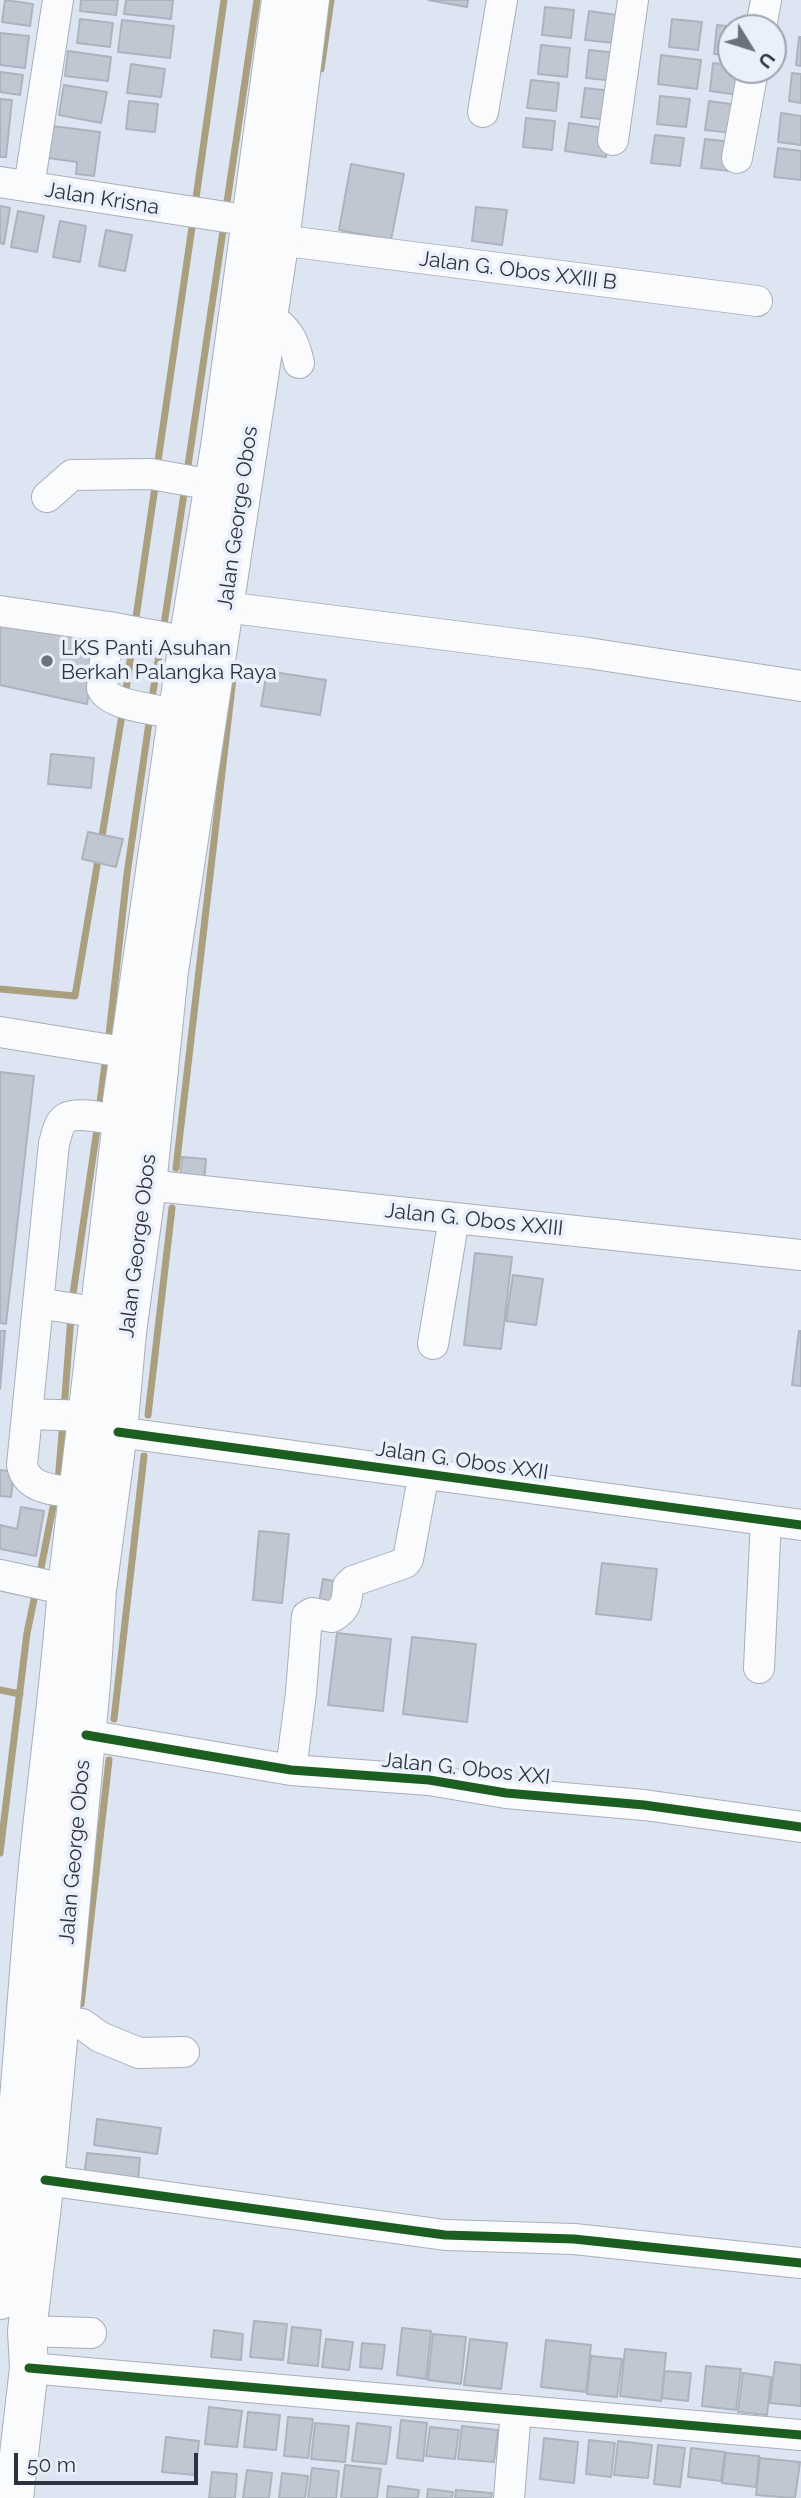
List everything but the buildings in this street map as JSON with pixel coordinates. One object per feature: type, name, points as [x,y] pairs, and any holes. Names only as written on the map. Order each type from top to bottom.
[{"type":"main road","name":"Jalan George Obos","points":[[0,2300],[41,1837],[63,1647],[47,1584],[70,1419],[127,1332],[147,1185],[124,1051],[169,971],[225,607],[268,316],[263,227],[281,0]]},
{"type":"main road","name":"Jalan George Obos","points":[[14,2498],[86,1735],[47,1584],[63,1490],[70,1419],[70,1308],[106,1118],[122,1101],[124,1051],[159,710],[195,482],[263,227],[310,0]]},
{"type":"street","points":[[30,187],[58,0]]},
{"type":"street","points":[[483,112],[502,0]]},
{"type":"street","points":[[613,141],[633,0]]},
{"type":"street","points":[[737,158],[750,84]]},
{"type":"street","name":"Jalan Krisna","points":[[0,182],[263,227]]},
{"type":"street","name":"Jalan G. Obos XXIII B","points":[[263,227],[757,302]]},
{"type":"street","points":[[268,316],[290,333],[299,363]]},
{"type":"street","points":[[47,498],[72,475],[151,474],[195,482]]},
{"type":"street","points":[[225,607],[588,653],[801,687]]},
{"type":"street","points":[[0,611],[108,627],[170,640]]},
{"type":"street","points":[[108,627],[102,688],[105,695],[117,701],[159,710]]},
{"type":"street","points":[[0,1032],[124,1051]]},
{"type":"street","points":[[63,1490],[32,1483],[24,1473],[23,1452],[70,1419],[70,1308],[54,1143],[59,1126],[65,1118],[77,1115],[106,1118]]},
{"type":"street","name":"Jalan G. Obos XXIII","points":[[147,1185],[801,1255]]},
{"type":"street","points":[[433,1344],[454,1218]]},
{"type":"street","name":"Jalan G. Obos XXII","points":[[70,1419],[424,1474],[801,1525]]},
{"type":"street","points":[[291,1770],[307,1616],[312,1613],[332,1617],[341,1612],[347,1604],[348,1586],[353,1581],[405,1563],[424,1474]]},
{"type":"street","points":[[759,1668],[766,1520]]},
{"type":"street","name":"Jalan G. Obos XXI","points":[[86,1735],[291,1770],[429,1780],[506,1793],[644,1805],[801,1828]]},
{"type":"street","points":[[59,2022],[82,2024],[100,2037],[139,2053],[184,2052]]},
{"type":"street","points":[[45,2180],[445,2235],[574,2239],[801,2263]]},
{"type":"street","points":[[28,2350],[91,2333]]},
{"type":"street","points":[[28,2350],[516,2410],[801,2435]]},
{"type":"street","points":[[509,2498],[516,2410]]},
{"type":"waterway","points":[[195,205],[224,0]]},
{"type":"waterway","points":[[226,209],[257,0]]},
{"type":"waterway","points":[[321,69],[331,0]]},
{"type":"waterway","points":[[157,468],[193,220]]},
{"type":"waterway","points":[[187,472],[224,224]]},
{"type":"waterway","points":[[135,624],[156,480]]},
{"type":"waterway","points":[[163,631],[185,487]]},
{"type":"waterway","points":[[125,697],[133,640]]},
{"type":"waterway","points":[[151,704],[161,643]]},
{"type":"waterway","points":[[176,1168],[233,678]]},
{"type":"waterway","points":[[101,842],[123,709]]},
{"type":"waterway","points":[[108,1044],[127,874],[150,716]]},
{"type":"waterway","points":[[0,989],[75,996],[99,854]]},
{"type":"waterway","points":[[99,1110],[106,1056]]},
{"type":"waterway","points":[[72,1301],[98,1122]]},
{"type":"waterway","points":[[148,1415],[172,1208]]},
{"type":"waterway","points":[[64,1409],[71,1316]]},
{"type":"waterway","points":[[58,1482],[63,1421]]},
{"type":"waterway","points":[[114,1719],[144,1456]]},
{"type":"waterway","points":[[39,1578],[55,1497]]},
{"type":"waterway","points":[[0,1853],[27,1633],[36,1590]]},
{"type":"waterway","points":[[0,1690],[20,1694]]},
{"type":"waterway","points":[[81,2004],[109,1760]]},
{"type":"cycle path","points":[[118,1432],[801,1525]]},
{"type":"cycle path","points":[[86,1735],[291,1770],[429,1780],[506,1793],[644,1805],[801,1827]]},
{"type":"cycle path","points":[[45,2180],[445,2235],[574,2239],[801,2263]]},
{"type":"cycle path","points":[[29,2368],[801,2435]]},
{"type":"place","name":"LKS Panti Asuhan Berkah Palangka Raya","points":[[47,661]]}]
